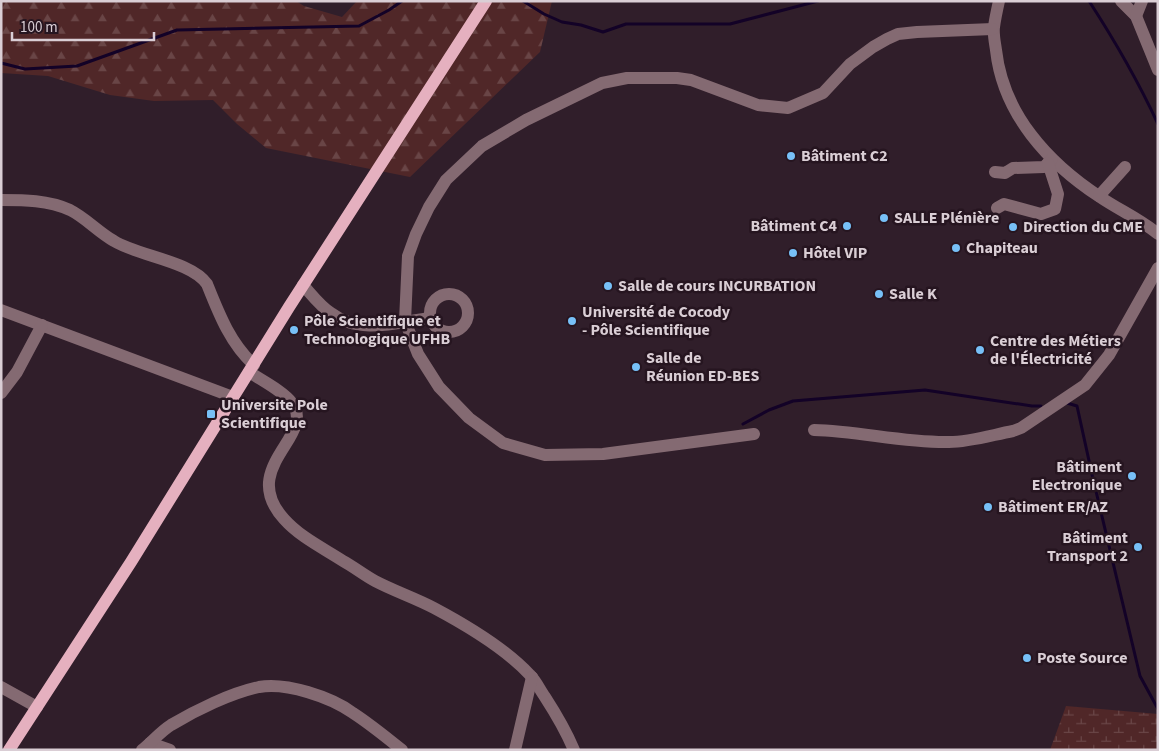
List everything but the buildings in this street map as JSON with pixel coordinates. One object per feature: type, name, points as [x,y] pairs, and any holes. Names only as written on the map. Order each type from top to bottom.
[{"type":"main road","points":[[10,750],[131,562],[406,122],[486,1]]},
{"type":"street","points":[[999,1],[993,29],[997,62],[1004,86],[1015,111],[1028,132],[1050,161],[1099,196],[1144,222],[1158,234]]},
{"type":"street","points":[[1121,1],[1136,16],[1158,70]]},
{"type":"street","points":[[1136,16],[1142,1]]},
{"type":"street","points":[[754,434],[603,454],[545,455],[503,443],[469,418],[439,387],[418,354],[405,322],[408,256],[429,207],[446,180],[482,146],[526,120],[602,83],[628,78],[665,76],[691,80],[758,105],[788,108],[823,93],[850,64],[873,46],[892,36],[917,32],[993,29]]},
{"type":"street","points":[[995,172],[1006,172],[1013,168],[1044,167],[1050,161]]},
{"type":"street","points":[[997,208],[1004,204],[1041,214],[1055,209],[1058,194],[1050,161]]},
{"type":"street","points":[[1099,196],[1125,167]]},
{"type":"street","points":[[1,200],[28,200],[69,210],[85,219],[114,242],[188,269],[202,277],[207,284],[232,340],[251,369],[293,404],[296,427],[279,454],[269,477],[271,498],[283,518],[300,534],[376,581],[434,608],[471,629],[516,662],[532,677],[566,731],[573,747],[584,750]]},
{"type":"street","points":[[814,430],[841,430],[908,440],[950,442],[1022,428],[1085,385],[1109,355],[1158,268]]},
{"type":"street","points":[[303,285],[324,308],[342,320],[354,324],[368,326],[430,318]]},
{"type":"street","points":[[1,310],[234,396]]},
{"type":"street","points":[[1,393],[17,372],[42,325]]},
{"type":"street","points":[[515,750],[532,677]]},
{"type":"street","points":[[146,746],[170,726],[199,710],[236,694],[260,687],[281,686],[324,698],[352,712],[402,750]]},
{"type":"street","points":[[1,687],[37,707]]},
{"type":"street","points":[[146,746],[170,750]]},
{"type":"green space","points":[[1,1],[296,1],[304,6],[342,17],[357,1],[552,1],[540,52],[410,177],[266,148],[237,124],[213,100],[154,101],[110,95],[48,76],[1,73]]},
{"type":"green space","points":[[1066,706],[1158,714],[1158,750],[1050,750]]},
{"type":"waterway","points":[[1,63],[25,69],[77,66],[177,30],[359,26],[402,1]]},
{"type":"waterway","points":[[523,1],[562,22],[581,25],[603,32],[626,24],[730,24],[818,1]]},
{"type":"waterway","points":[[1089,1],[1126,61],[1158,124]]},
{"type":"waterway","points":[[743,424],[769,410],[793,401],[925,390],[1041,406]]},
{"type":"waterway","points":[[1067,403],[1077,406],[1093,479]]},
{"type":"waterway","points":[[1095,487],[1140,676],[1158,709]]},
{"type":"place","name":"Bâtiment C2","points":[[791,156]]},
{"type":"place","name":"SALLE Plénière","points":[[884,218]]},
{"type":"place","name":"Bâtiment C4","points":[[847,226]]},
{"type":"place","name":"Direction du CME","points":[[1013,227]]},
{"type":"place","name":"Chapiteau","points":[[956,248]]},
{"type":"place","name":"Hôtel VIP","points":[[793,253]]},
{"type":"place","name":"Salle de cours INCURBATION","points":[[608,286]]},
{"type":"place","name":"Salle K","points":[[879,294]]},
{"type":"place","name":"Université de Cocody - Pôle Scientifique","points":[[572,321]]},
{"type":"place","name":"Pôle Scientifique et Technologique UFHB","points":[[294,330]]},
{"type":"place","name":"Centre des Métiers de l'Électricité","points":[[980,350]]},
{"type":"place","name":"Salle de Réunion ED-BES","points":[[636,367]]},
{"type":"place","name":"Universite Pole Scientifique","points":[[211,414]]},
{"type":"place","name":"Bâtiment Electronique","points":[[1132,476]]},
{"type":"place","name":"Bâtiment ER/AZ","points":[[988,507]]},
{"type":"place","name":"Bâtiment Transport 2","points":[[1138,547]]},
{"type":"place","name":"Poste Source","points":[[1027,658]]}]
